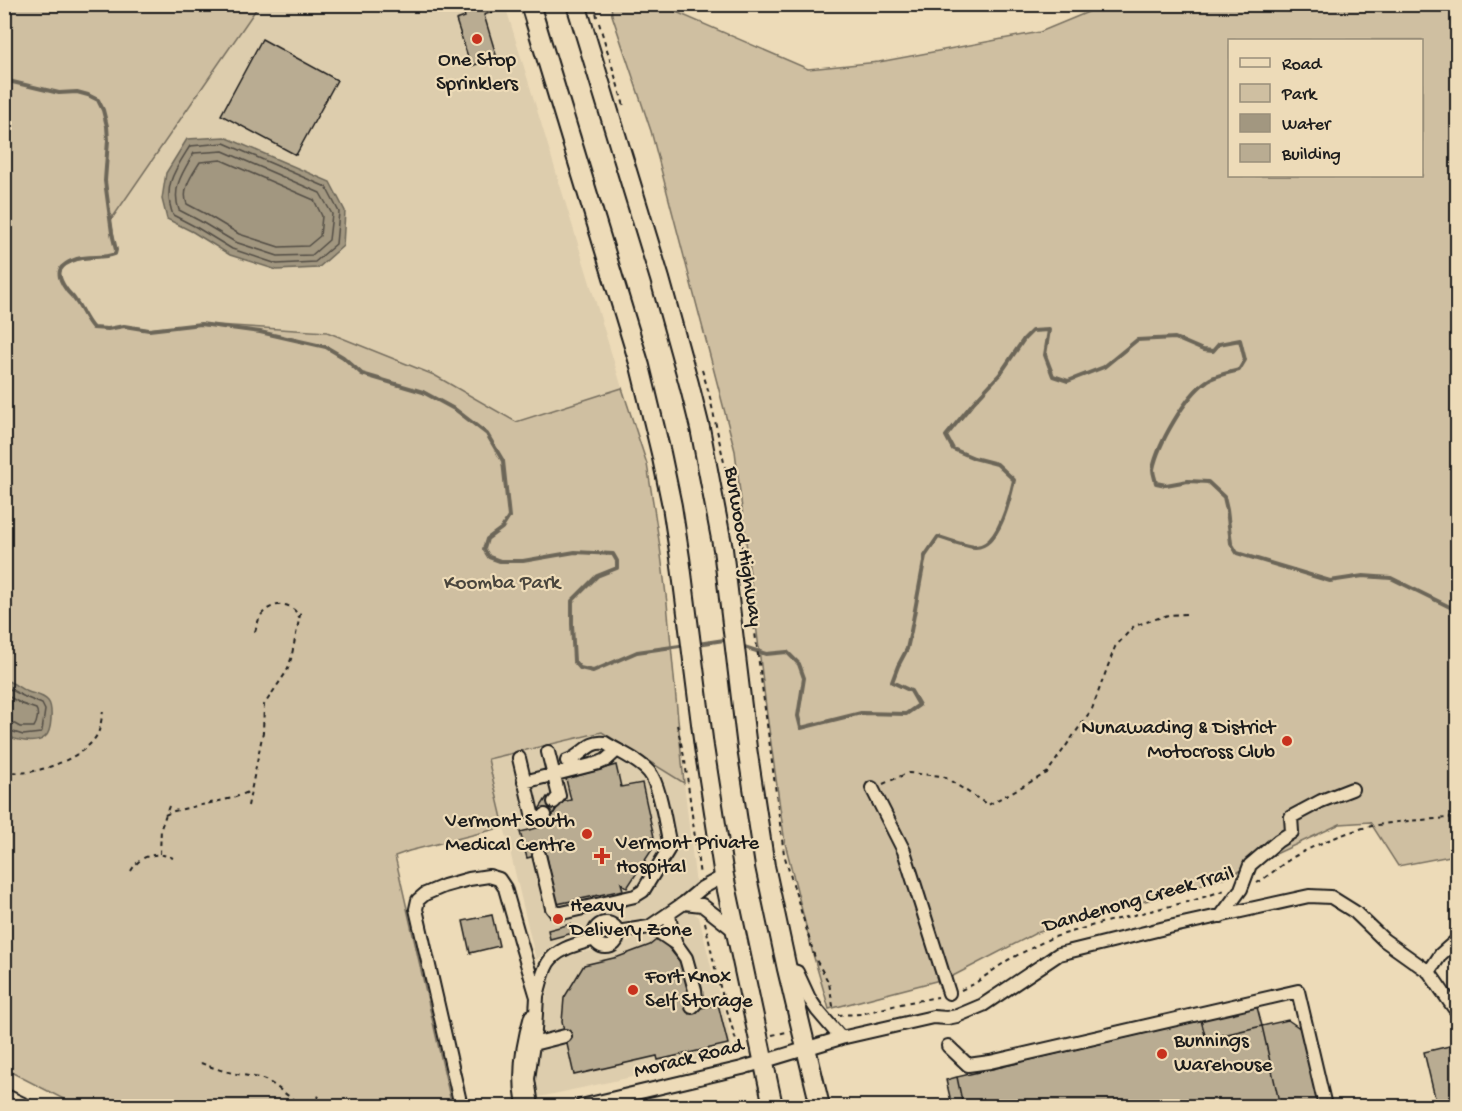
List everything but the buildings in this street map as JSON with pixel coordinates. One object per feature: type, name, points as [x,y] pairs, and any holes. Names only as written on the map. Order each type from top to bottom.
[{"type":"highway","points":[[530,4],[640,366],[653,418],[672,506],[686,596],[695,682],[724,876],[772,1107]]},
{"type":"highway","name":"Burwood Highway","points":[[576,4],[660,279],[689,384],[711,480],[721,537],[739,690],[765,866],[820,1107]]},
{"type":"street","points":[[542,857],[551,891],[552,908],[556,913],[562,914],[635,896],[643,891],[668,850],[669,841],[656,784],[651,774],[643,766],[599,742],[588,746],[578,756],[567,761]]},
{"type":"street","points":[[524,782],[599,763],[617,750]]},
{"type":"street","points":[[548,752],[559,796],[554,802]]},
{"type":"street","points":[[519,758],[532,813],[536,818],[543,818],[545,815]]},
{"type":"street","points":[[872,788],[904,850],[949,993]]},
{"type":"street","points":[[1221,916],[1241,889],[1250,866],[1278,841],[1292,832],[1291,817],[1320,801],[1353,789]]},
{"type":"street","points":[[461,1107],[416,909],[418,900],[425,894],[469,879],[489,876],[499,879],[506,888],[537,997],[536,1030],[528,1079],[532,1107]]},
{"type":"street","points":[[524,1107],[520,1082],[527,1029],[548,963],[564,949],[604,931],[649,927],[702,888],[724,876]]},
{"type":"street","name":"Morack Road","points":[[581,1107],[742,1068],[841,1038],[933,1017],[957,1016],[983,1005],[1059,954],[1309,896],[1331,897],[1354,912],[1384,940],[1429,972],[1454,1008],[1458,1009]]},
{"type":"street","points":[[684,903],[702,905],[735,931]]},
{"type":"street","points":[[603,904],[604,931]]},
{"type":"street","points":[[590,907],[604,931]]},
{"type":"street","points":[[669,914],[670,927],[676,944],[686,958],[691,971],[696,999],[692,1007]]},
{"type":"street","points":[[649,927],[676,944]]},
{"type":"street","points":[[1429,972],[1441,954],[1458,939]]},
{"type":"street","points":[[787,969],[797,972],[813,1004],[841,1038]]},
{"type":"street","points":[[948,1046],[968,1065],[990,1062],[1298,991],[1325,1107]]},
{"type":"street","points":[[533,1044],[565,1036]]},
{"type":"street","points":[[4,1095],[27,1107]]},
{"type":"path","points":[[596,4],[597,15],[619,89]]},
{"type":"path","points":[[724,460],[751,602],[784,854],[815,958],[829,983],[833,1006],[829,1014]]},
{"type":"path","points":[[255,632],[261,616],[269,608],[282,604],[288,605],[299,617]]},
{"type":"path","points":[[248,806],[262,732],[264,705],[287,671],[301,610]]},
{"type":"path","points":[[872,788],[908,773],[943,776],[988,805],[1047,773],[1092,709],[1115,647],[1134,626],[1168,615],[1186,614]]},
{"type":"path","points":[[4,772],[29,772],[76,755],[94,740],[99,732],[103,712]]},
{"type":"path","points":[[165,815],[233,798],[251,791]]},
{"type":"path","points":[[160,854],[161,828],[169,806]]},
{"type":"path","name":"Dandenong Creek Trail","points":[[837,1015],[861,1014],[905,1003],[936,999],[958,992],[974,984],[1008,960],[1051,938],[1073,930],[1195,900],[1225,890],[1241,889],[1260,881],[1285,861],[1302,852],[1351,833],[1377,825],[1458,817]]},
{"type":"path","points":[[131,871],[142,858],[151,855],[160,854],[173,858]]},
{"type":"path","points":[[737,1044],[801,1029]]},
{"type":"path","points":[[201,1063],[231,1073],[268,1081],[306,1104],[319,1098],[320,1093]]},
{"type":"shaded area","points":[[259,5],[505,5],[622,388],[516,422],[434,375],[156,328],[149,330],[124,326],[108,329],[93,328],[88,323],[76,301],[66,290],[59,273],[61,267],[78,259],[97,258],[116,250],[111,220]]},
{"type":"shaded area","name":"Vermont Private Hospital","points":[[602,732],[684,783],[696,885],[649,919],[637,923],[603,921],[579,935],[554,944],[536,960],[488,759]]},
{"type":"shaded area","name":"Fort Knox Self Storage","points":[[694,909],[695,914],[699,917],[734,1055],[535,1098],[532,1076],[538,1032],[552,972],[558,962],[576,953],[609,952],[623,943],[646,936],[687,910]]},
{"type":"green space","name":"Koomba Park","points":[[5,5],[259,5],[111,220],[115,254],[81,259],[61,267],[60,277],[64,286],[93,328],[108,329],[124,326],[149,329],[201,324],[327,332],[434,375],[516,422],[622,388],[647,464],[667,603],[684,783],[602,732],[488,759],[504,827],[395,856],[452,1106],[77,1106],[5,1069]]},
{"type":"green space","points":[[611,5],[660,5],[808,69],[879,62],[1040,32],[1105,5],[1457,5],[1457,858],[1450,856],[1398,866],[1370,822],[1340,824],[1224,878],[1036,933],[951,977],[829,1009],[785,843],[735,451],[651,131],[612,15]]},
{"type":"water","points":[[225,137],[330,182],[345,211],[343,246],[318,268],[277,270],[230,255],[167,219],[162,199],[166,173],[187,139]]},
{"type":"water","points":[[5,680],[48,701],[51,708],[51,719],[45,737],[36,741],[25,741],[5,733]]},
{"type":"waterway","points":[[4,80],[59,93],[77,92],[88,95],[98,100],[103,110],[108,140],[105,181],[115,254],[77,259],[62,267],[59,274],[62,283],[93,328],[108,329],[124,326],[149,330],[201,324],[260,332],[326,347],[343,357],[362,374],[423,392],[456,410],[487,434],[503,461],[509,517],[502,528],[487,539],[484,549],[489,557],[500,561],[523,561],[575,552],[613,554],[617,561],[617,568],[597,576],[572,601],[574,661],[580,668],[593,671],[637,652],[687,645]]},
{"type":"waterway","points":[[741,646],[766,654],[787,652],[799,664],[804,678],[798,716],[801,728],[861,713],[906,714],[919,705],[911,691],[892,682],[907,649],[925,556],[938,537],[975,547],[991,539],[1002,521],[1014,480],[997,464],[953,449],[946,436],[1000,374],[1024,339],[1032,331],[1049,330],[1045,355],[1053,376],[1068,381],[1104,367],[1137,340],[1175,338],[1203,350],[1213,351],[1219,344],[1240,340],[1245,360],[1239,370],[1207,381],[1190,397],[1174,421],[1153,469],[1156,483],[1166,485],[1188,481],[1208,482],[1224,497],[1231,543],[1237,553],[1330,581],[1363,576],[1391,578],[1458,611]]},
{"type":"waterway","points":[[698,644],[724,640],[729,642]]},
{"type":"place","name":"One Stop Sprinklers","points":[[477,39]]},
{"type":"place","name":"Nunawading & District Motocross Club","points":[[1287,741]]},
{"type":"place","name":"Vermont South Medical Centre","points":[[587,834]]},
{"type":"place","name":"Vermont Private Hospital","points":[[602,856]]},
{"type":"place","name":"Heavy Delivery Zone","points":[[558,919]]},
{"type":"place","name":"Fort Knox Self Storage","points":[[633,990]]},
{"type":"place","name":"Bunnings Warehouse","points":[[1162,1054]]}]
